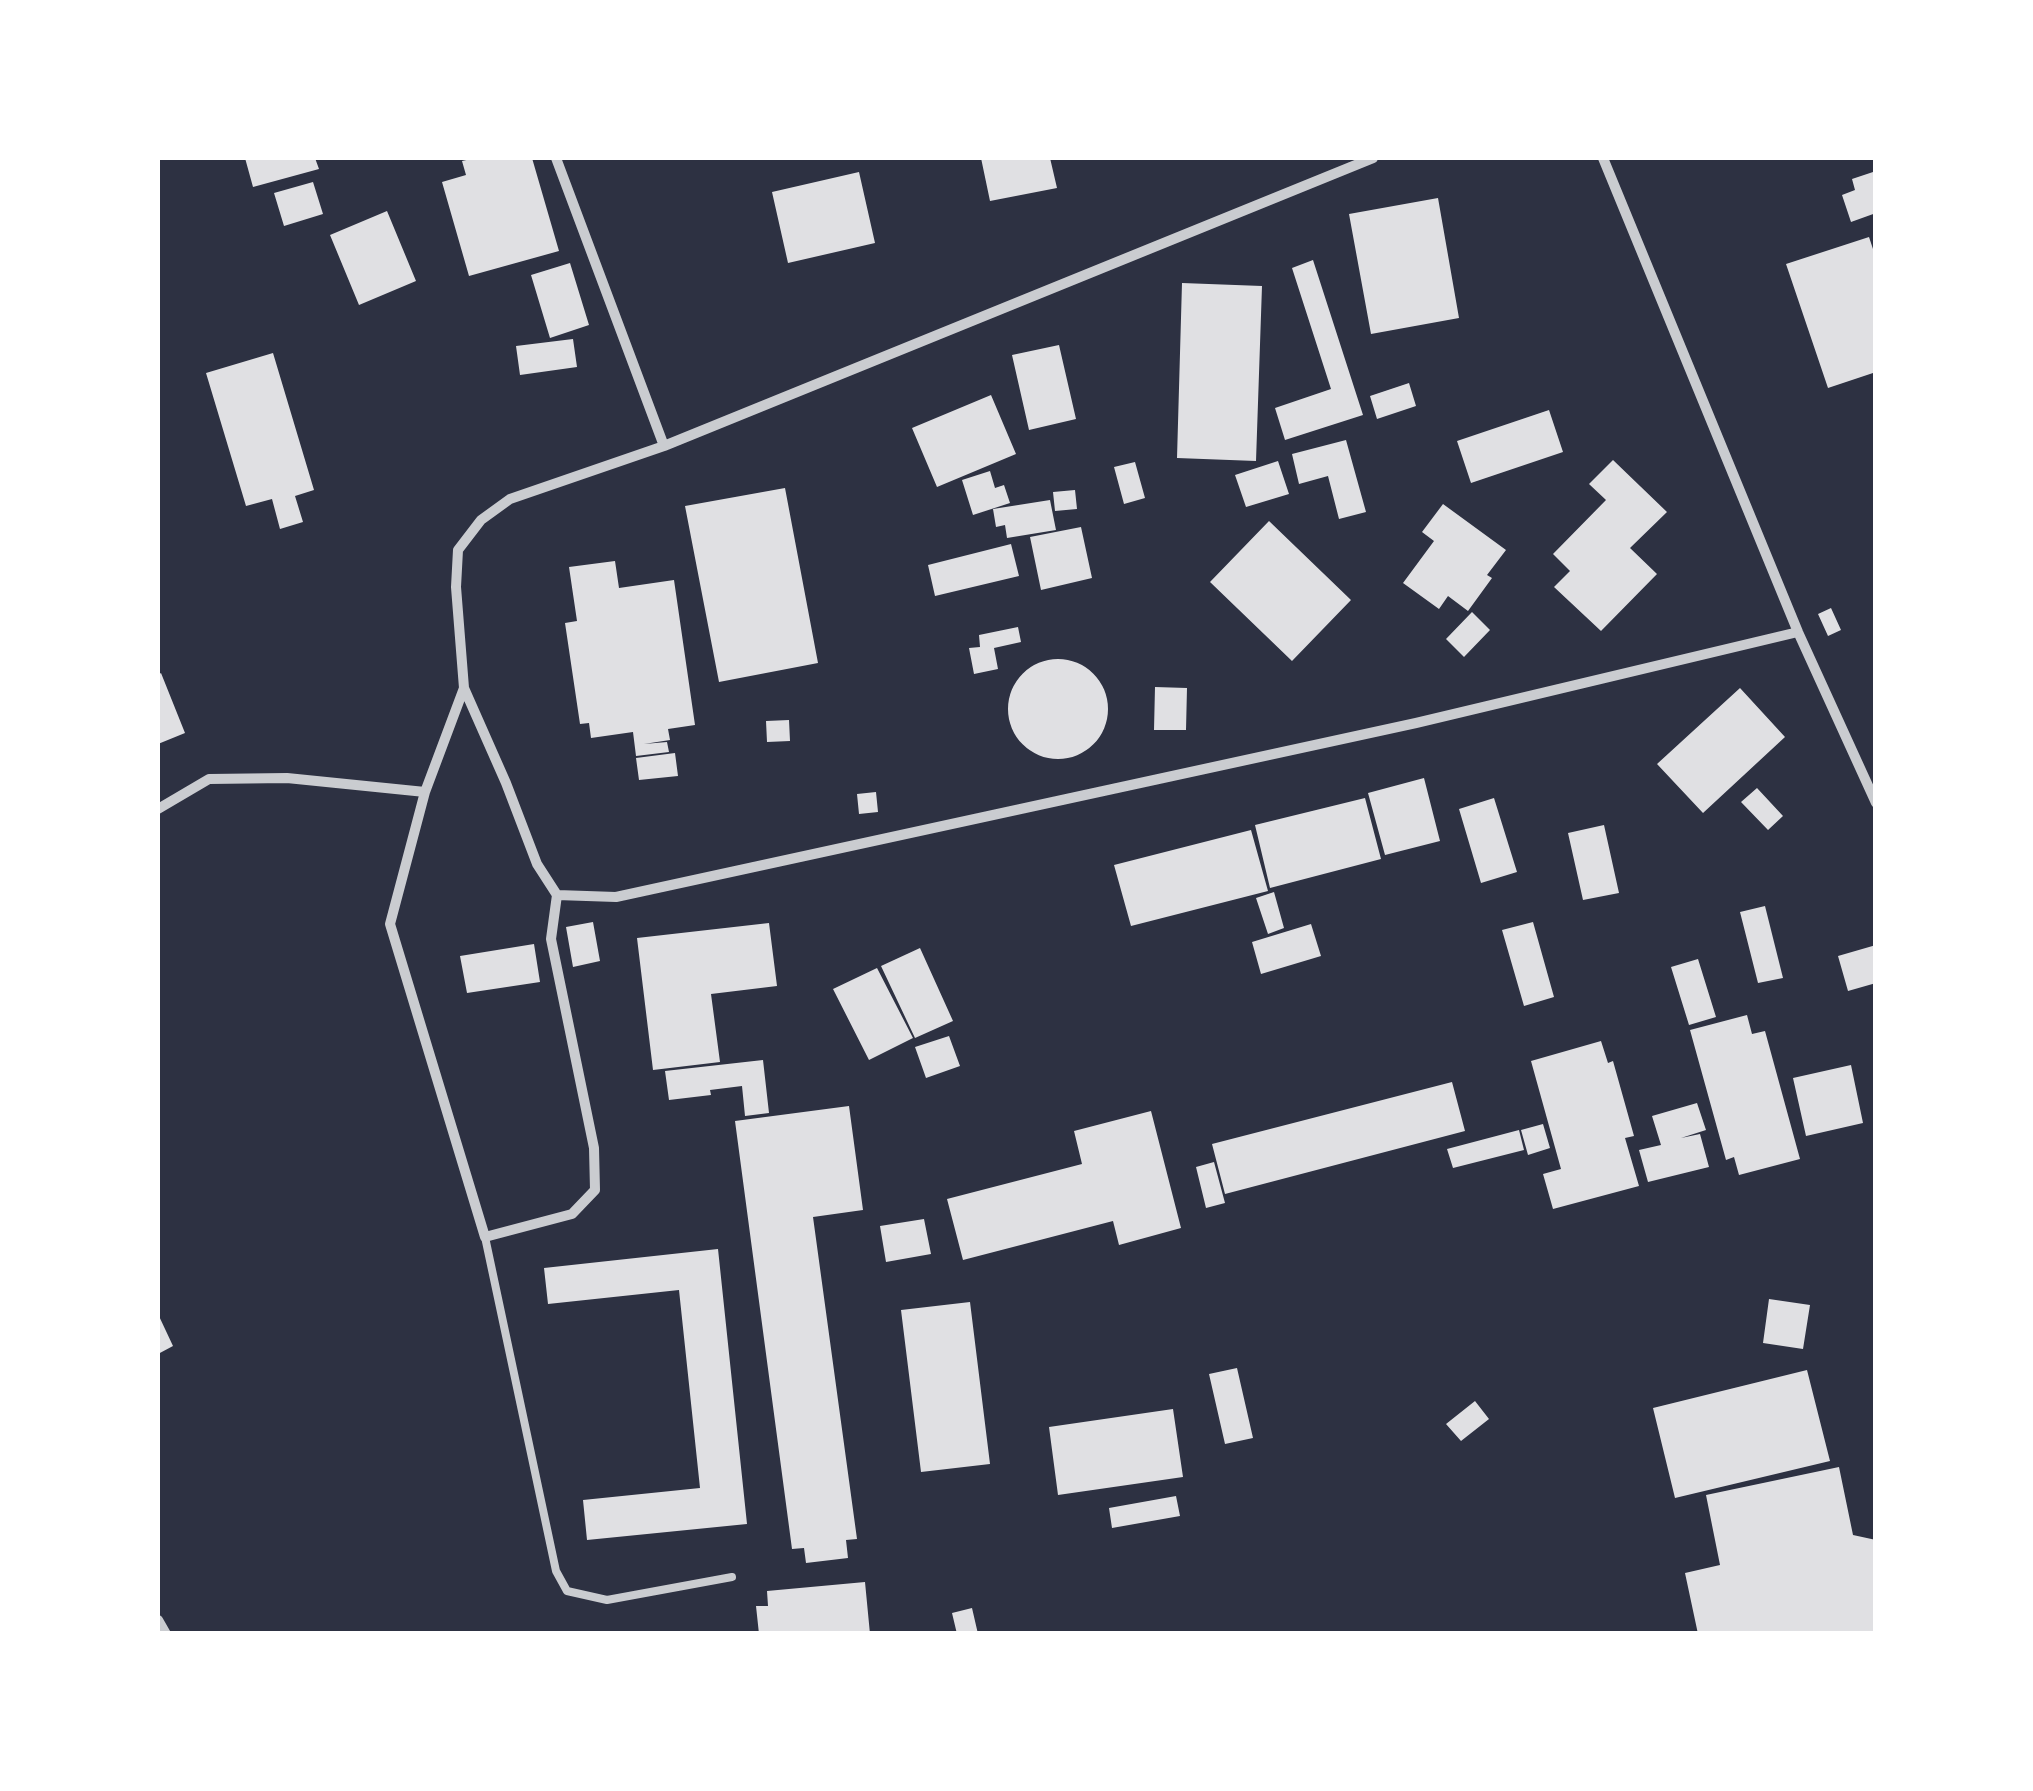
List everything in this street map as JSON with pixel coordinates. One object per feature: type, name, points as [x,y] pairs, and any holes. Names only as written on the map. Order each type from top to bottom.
[{"type":"street","points":[[556,158],[664,446]]},
{"type":"street","points":[[464,688],[426,792],[390,924],[484,1236],[572,1214],[596,1190],[594,1148],[551,939],[557,895],[538,864],[464,688],[456,588],[458,550],[482,520],[510,499],[664,446],[1373,158]]},
{"type":"street","points":[[1604,158],[1798,632],[1876,803]]},
{"type":"street","points":[[557,895],[616,897],[1416,723],[1798,632]]},
{"type":"street","points":[[158,809],[208,779],[287,778],[426,792]]},
{"type":"street","points":[[158,1620],[166,1634]]},
{"type":"lane","points":[[484,1236],[556,1570],[566,1591],[607,1600],[732,1577]]},
{"type":"building","points":[[245,158],[315,158],[319,169],[253,187]]},
{"type":"building","points":[[532,158],[559,251],[469,276],[442,182],[466,175],[462,161]]},
{"type":"building","points":[[981,158],[1050,158],[1057,188],[990,201]]},
{"type":"building","points":[[1876,171],[1876,213],[1851,222],[1842,195],[1855,190],[1852,179]]},
{"type":"building","points":[[859,172],[875,243],[788,263],[772,192]]},
{"type":"building","points":[[313,182],[323,214],[284,226],[274,193]]},
{"type":"building","points":[[1438,198],[1459,318],[1371,334],[1349,214]]},
{"type":"building","points":[[387,211],[416,281],[359,305],[330,235]]},
{"type":"building","points":[[1869,237],[1876,258],[1876,372],[1828,388],[1786,264]]},
{"type":"building","points":[[1313,260],[1363,415],[1285,440],[1275,408],[1331,389],[1292,268]]},
{"type":"building","points":[[570,263],[589,325],[550,338],[531,275]]},
{"type":"building","points":[[1182,283],[1262,286],[1256,461],[1177,458]]},
{"type":"building","points":[[573,339],[577,367],[520,375],[516,346]]},
{"type":"building","points":[[1059,345],[1076,419],[1029,430],[1012,355]]},
{"type":"building","points":[[273,353],[314,490],[295,496],[303,522],[280,529],[272,499],[246,506],[206,373]]},
{"type":"building","points":[[1409,383],[1416,406],[1377,419],[1370,396]]},
{"type":"building","points":[[991,395],[1016,454],[937,487],[912,428]]},
{"type":"building","points":[[1549,410],[1563,452],[1471,483],[1457,441]]},
{"type":"building","points":[[1346,440],[1366,512],[1339,519],[1328,476],[1299,484],[1292,454]]},
{"type":"building","points":[[1613,460],[1667,512],[1630,548],[1657,574],[1601,631],[1554,587],[1570,571],[1553,554],[1606,500],[1589,484]]},
{"type":"building","points":[[1278,461],[1289,494],[1246,507],[1235,475]]},
{"type":"building","points":[[1135,462],[1145,498],[1124,504],[1114,467]]},
{"type":"building","points":[[990,471],[995,488],[1004,485],[1010,503],[973,515],[962,480]]},
{"type":"building","points":[[785,488],[818,663],[719,682],[685,506]]},
{"type":"building","points":[[1075,490],[1077,509],[1055,511],[1053,492]]},
{"type":"building","points":[[1050,500],[1056,530],[1007,538],[1005,525],[996,527],[993,509]]},
{"type":"building","points":[[1443,504],[1506,550],[1468,611],[1448,596],[1439,609],[1403,583],[1434,541],[1422,532]]},
{"type":"building","points":[[1269,521],[1351,600],[1292,661],[1210,582]]},
{"type":"building","points":[[1081,527],[1092,578],[1041,590],[1030,537]]},
{"type":"building","points":[[1011,544],[1019,576],[935,596],[928,565]]},
{"type":"building","points":[[615,561],[619,588],[674,580],[695,725],[668,729],[670,740],[644,744],[667,742],[669,752],[636,756],[633,732],[591,738],[589,723],[580,724],[565,623],[577,621],[569,567]]},
{"type":"building","points":[[1831,608],[1841,630],[1828,636],[1818,614]]},
{"type":"building","points":[[1472,612],[1490,630],[1464,657],[1446,639]]},
{"type":"building","points":[[1018,627],[1021,642],[994,648],[998,669],[974,674],[969,648],[980,647],[979,635]]},
{"type":"building","points":[[1058,659],[1077,663],[1093,674],[1104,690],[1108,709],[1104,728],[1093,744],[1077,755],[1058,759],[1039,755],[1023,744],[1012,728],[1008,709],[1012,690],[1023,674],[1039,663]]},
{"type":"building","points":[[161,673],[185,733],[158,744],[158,675]]},
{"type":"building","points":[[1155,687],[1187,688],[1186,730],[1154,730]]},
{"type":"building","points":[[1740,688],[1785,737],[1703,813],[1657,764]]},
{"type":"building","points":[[789,720],[790,741],[767,742],[766,721]]},
{"type":"building","points":[[675,753],[678,776],[639,780],[636,758]]},
{"type":"building","points":[[1424,778],[1440,841],[1385,855],[1368,793]]},
{"type":"building","points":[[1757,788],[1783,816],[1768,830],[1741,802]]},
{"type":"building","points":[[876,792],[878,812],[859,814],[857,794]]},
{"type":"building","points":[[1365,798],[1381,859],[1270,888],[1255,825]]},
{"type":"building","points":[[1494,798],[1517,872],[1481,883],[1459,809]]},
{"type":"building","points":[[1604,825],[1619,893],[1583,900],[1568,833]]},
{"type":"building","points":[[1251,830],[1268,891],[1131,926],[1114,865]]},
{"type":"building","points":[[1274,892],[1284,928],[1268,934],[1256,898]]},
{"type":"building","points":[[1765,906],[1783,978],[1758,983],[1740,912]]},
{"type":"building","points":[[593,922],[600,961],[573,967],[566,927]]},
{"type":"building","points":[[1533,922],[1554,997],[1524,1006],[1502,930]]},
{"type":"building","points":[[769,923],[777,986],[711,994],[720,1062],[653,1070],[637,938]]},
{"type":"building","points":[[1311,924],[1321,956],[1261,974],[1252,942]]},
{"type":"building","points":[[534,944],[540,982],[467,993],[460,956]]},
{"type":"building","points":[[1876,945],[1876,983],[1848,991],[1838,956]]},
{"type":"building","points":[[920,948],[953,1021],[915,1038],[881,966]]},
{"type":"building","points":[[1698,959],[1716,1017],[1689,1025],[1671,967]]},
{"type":"building","points":[[877,968],[913,1038],[869,1060],[833,989]]},
{"type":"building","points":[[1747,1015],[1752,1034],[1765,1031],[1800,1159],[1739,1175],[1734,1157],[1726,1160],[1690,1030]]},
{"type":"building","points":[[949,1036],[960,1066],[926,1078],[915,1047]]},
{"type":"building","points":[[1601,1041],[1608,1063],[1613,1061],[1634,1136],[1625,1138],[1639,1186],[1553,1209],[1543,1174],[1561,1169],[1531,1061]]},
{"type":"building","points":[[763,1060],[769,1113],[745,1116],[742,1086],[710,1090],[711,1095],[669,1100],[665,1071]]},
{"type":"building","points":[[1851,1065],[1863,1123],[1806,1136],[1793,1078]]},
{"type":"building","points":[[1452,1082],[1465,1131],[1225,1194],[1212,1144]]},
{"type":"building","points":[[1697,1103],[1706,1130],[1681,1138],[1700,1134],[1709,1167],[1648,1182],[1639,1150],[1661,1145],[1652,1116]]},
{"type":"building","points":[[849,1106],[863,1210],[813,1217],[857,1539],[846,1540],[848,1558],[806,1563],[804,1548],[792,1549],[735,1121]]},
{"type":"building","points":[[1151,1111],[1181,1228],[1119,1245],[1113,1221],[963,1260],[947,1199],[1082,1164],[1074,1131]]},
{"type":"building","points":[[1543,1124],[1550,1148],[1528,1155],[1521,1130]]},
{"type":"building","points":[[1519,1130],[1524,1150],[1453,1168],[1447,1149]]},
{"type":"building","points":[[1214,1162],[1225,1203],[1206,1208],[1196,1167]]},
{"type":"building","points":[[924,1219],[931,1254],[886,1262],[880,1226]]},
{"type":"building","points":[[718,1249],[747,1524],[587,1540],[583,1500],[700,1488],[679,1290],[548,1304],[544,1268]]},
{"type":"building","points":[[1769,1299],[1810,1305],[1803,1349],[1763,1343]]},
{"type":"building","points":[[970,1302],[990,1464],[921,1472],[901,1310]]},
{"type":"building","points":[[158,1314],[173,1346],[158,1354]]},
{"type":"building","points":[[1237,1368],[1253,1438],[1225,1444],[1209,1374]]},
{"type":"building","points":[[1807,1370],[1830,1461],[1675,1498],[1653,1408]]},
{"type":"building","points":[[1475,1401],[1489,1419],[1461,1441],[1446,1424]]},
{"type":"building","points":[[1173,1409],[1183,1477],[1058,1495],[1049,1427]]},
{"type":"building","points":[[1839,1467],[1853,1535],[1876,1540],[1876,1634],[1698,1634],[1685,1573],[1720,1565],[1706,1495]]},
{"type":"building","points":[[1176,1496],[1180,1516],[1112,1528],[1109,1508]]},
{"type":"building","points":[[865,1582],[870,1634],[759,1634],[756,1606],[768,1606],[767,1591]]},
{"type":"building","points":[[972,1608],[978,1634],[957,1634],[952,1613]]}]
